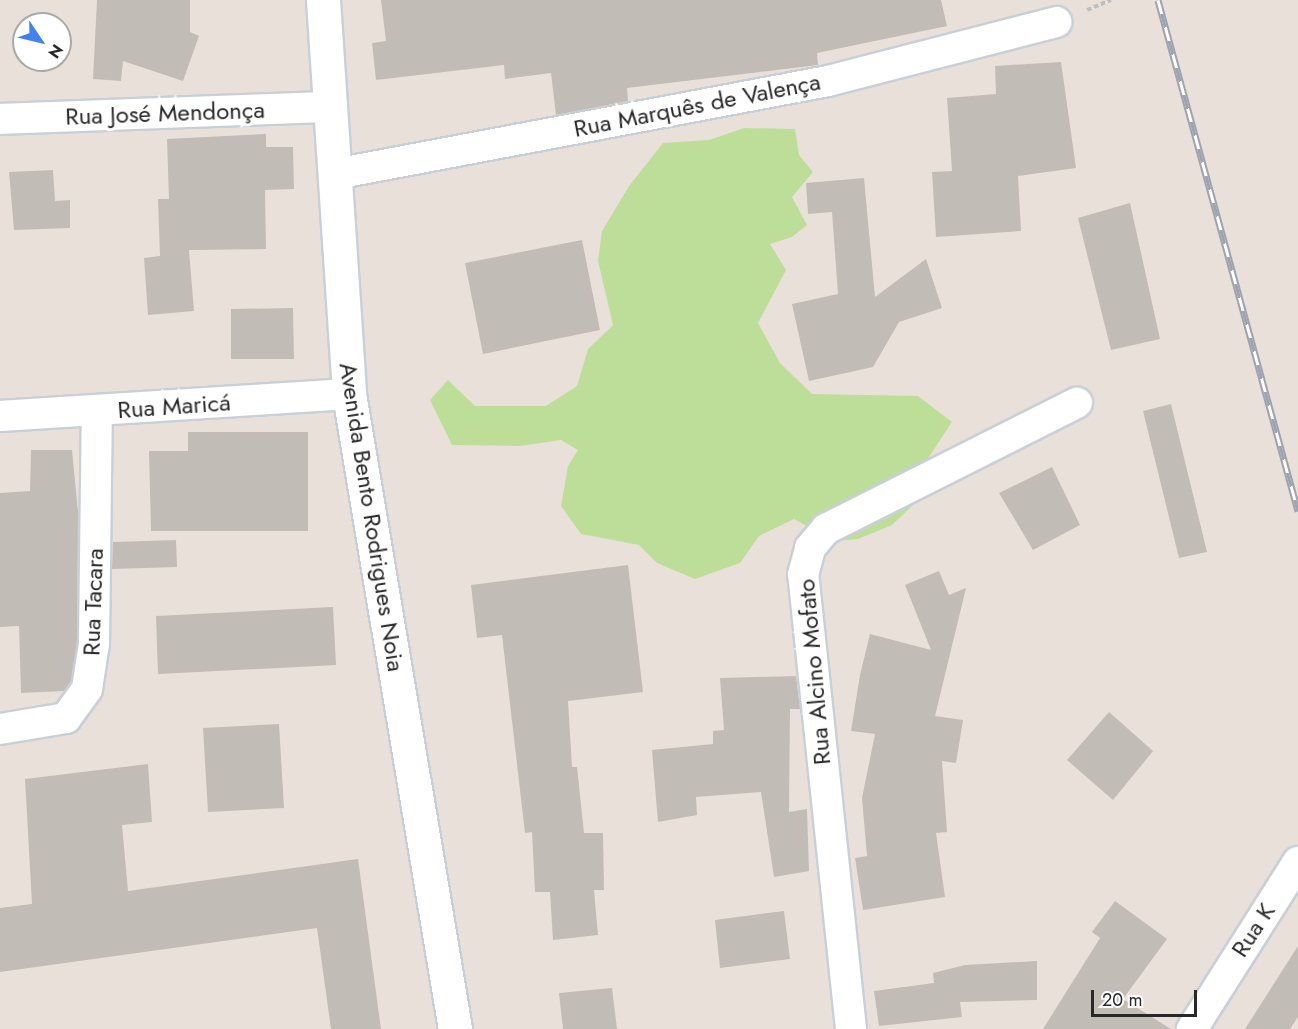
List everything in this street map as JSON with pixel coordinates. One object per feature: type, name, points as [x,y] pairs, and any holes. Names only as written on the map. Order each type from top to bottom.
[{"type":"street","name":"Avenida Bento Rodrigues Noia","points":[[323,0],[349,394],[455,1029]]},
{"type":"street","name":"Rua Marquês de Valença","points":[[335,174],[828,81],[1056,22]]},
{"type":"street","name":"Rua José Mendonça","points":[[0,119],[331,107]]},
{"type":"street","name":"Rua Maricá","points":[[0,416],[97,412],[349,394]]},
{"type":"street","name":"Rua Alcino Mofato","points":[[851,1029],[803,575],[810,548],[826,529],[1077,403]]},
{"type":"street","name":"Rua Tacara","points":[[0,729],[66,718],[87,689],[94,644],[97,412]]},
{"type":"street","name":"Rua K","points":[[1192,1029],[1298,862]]},
{"type":"green space","points":[[744,128],[795,129],[799,155],[813,172],[792,197],[807,225],[792,237],[770,244],[786,270],[758,323],[780,363],[812,394],[918,396],[952,422],[925,463],[914,504],[892,525],[858,539],[834,541],[794,519],[759,536],[740,563],[695,579],[657,563],[639,545],[581,534],[561,506],[568,466],[578,450],[561,440],[520,446],[452,445],[430,400],[448,380],[475,406],[546,406],[577,386],[588,349],[613,325],[598,261],[602,231],[629,186],[663,143],[709,140]]},
{"type":"building","points":[[97,0],[190,0],[190,32],[199,36],[183,81],[123,61],[121,81],[93,79]]},
{"type":"building","points":[[381,0],[941,0],[947,26],[817,53],[818,65],[627,88],[628,101],[556,115],[551,73],[505,79],[504,65],[376,80],[372,43],[386,41]]},
{"type":"building","points":[[1061,62],[1076,168],[1018,176],[1021,231],[936,237],[932,172],[952,171],[947,98],[996,94],[995,66]]},
{"type":"building","points":[[266,134],[266,147],[293,147],[294,189],[265,190],[266,249],[189,250],[194,311],[148,315],[144,258],[160,256],[158,199],[169,199],[167,139]]},
{"type":"building","points":[[53,170],[55,201],[70,200],[70,228],[14,230],[9,172]]},
{"type":"building","points":[[864,178],[875,297],[926,259],[942,308],[899,322],[873,367],[809,381],[792,304],[838,294],[832,212],[808,214],[806,183]]},
{"type":"building","points":[[1130,203],[1160,339],[1111,350],[1078,218]]},
{"type":"building","points":[[582,240],[600,330],[483,354],[465,263]]},
{"type":"building","points":[[293,308],[294,359],[231,359],[231,309]]},
{"type":"building","points":[[1171,404],[1207,552],[1179,558],[1143,411]]},
{"type":"building","points":[[188,432],[308,432],[308,531],[151,531],[149,451],[188,451]]},
{"type":"building","points":[[31,450],[72,450],[78,512],[77,643],[71,682],[64,691],[21,693],[19,626],[0,627],[0,493],[30,491]]},
{"type":"building","points":[[1052,467],[1080,525],[1033,550],[999,493]]},
{"type":"building","points":[[176,540],[177,567],[112,569],[113,542]]},
{"type":"building","points":[[628,565],[643,692],[568,701],[572,767],[577,767],[584,833],[603,833],[604,890],[594,890],[598,935],[553,940],[550,892],[535,892],[532,832],[525,833],[502,635],[477,638],[471,585]]},
{"type":"building","points":[[939,571],[949,595],[966,588],[935,716],[963,720],[956,763],[942,761],[947,832],[936,833],[945,897],[863,910],[855,858],[867,856],[862,798],[875,734],[851,731],[860,675],[870,634],[931,650],[905,585]]},
{"type":"building","points":[[333,607],[336,665],[158,674],[156,616]]},
{"type":"building","points":[[796,676],[800,709],[790,709],[789,812],[807,809],[809,871],[774,877],[761,792],[696,797],[697,815],[658,822],[652,750],[713,744],[713,731],[724,730],[720,678]]},
{"type":"building","points":[[1109,712],[1153,751],[1113,800],[1067,760]]},
{"type":"building","points":[[279,724],[284,808],[208,812],[203,728]]},
{"type":"building","points":[[148,764],[152,822],[122,825],[128,891],[358,859],[381,1029],[331,1029],[317,928],[0,972],[0,908],[32,904],[25,779]]},
{"type":"building","points":[[1115,901],[1167,939],[1123,999],[1171,1029],[1043,1029],[1100,938],[1092,932]]},
{"type":"building","points":[[784,911],[790,959],[720,968],[715,920]]},
{"type":"building","points":[[1298,946],[1298,1017],[1290,1029],[1245,1029]]},
{"type":"building","points":[[1037,961],[1037,1000],[960,1002],[962,1017],[879,1026],[874,991],[934,983],[933,973],[965,965]]},
{"type":"building","points":[[612,988],[617,1029],[563,1029],[559,993]]},
{"type":"railway","points":[[1158,0],[1298,511]]}]
